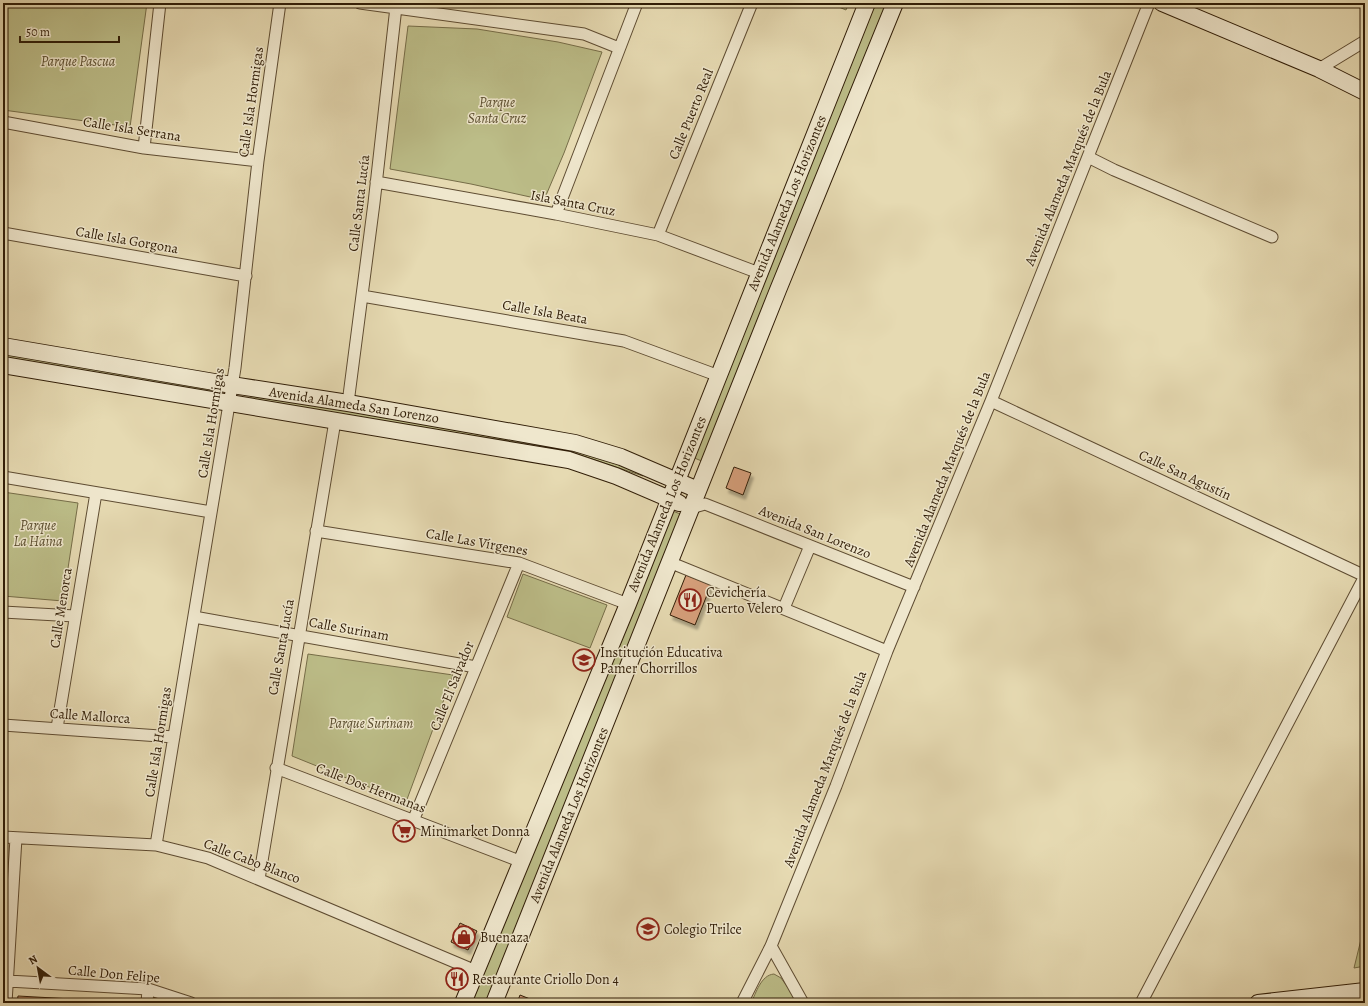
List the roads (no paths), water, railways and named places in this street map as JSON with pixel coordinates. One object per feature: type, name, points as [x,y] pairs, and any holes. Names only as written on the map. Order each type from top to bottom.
[{"type":"main road","name":"Avenida Alameda Los Horizontes","points":[[463,1003],[628,604],[867,3]]},
{"type":"main road","name":"Avenida Alameda Los Horizontes","points":[[494,1003],[669,562],[698,500],[895,3]]},
{"type":"main road","points":[[1162,3],[1319,69],[1365,92]]},
{"type":"main road","name":"Avenida Alameda San Lorenzo","points":[[3,346],[348,403],[575,443],[621,457],[677,480],[698,500]]},
{"type":"main road","name":"Avenida Alameda San Lorenzo","points":[[3,365],[569,460],[616,476],[670,498],[698,500]]},
{"type":"main road","points":[[1258,1003],[1365,991]]},
{"type":"street","points":[[144,148],[160,3]]},
{"type":"street","name":"Calle Isla Hormigas","points":[[156,845],[230,403],[246,276],[258,161],[280,3]]},
{"type":"street","points":[[360,3],[584,34],[619,48]]},
{"type":"street","points":[[556,214],[637,3]]},
{"type":"street","name":"Calle Puerto Real","points":[[658,236],[752,3]]},
{"type":"street","name":"Avenida Alameda Marqués de la Bula","points":[[742,1003],[771,946],[836,786],[887,651],[991,401],[1149,3]]},
{"type":"street","name":"Calle Santa Lucía","points":[[348,403],[376,182],[396,7]]},
{"type":"street","points":[[1319,69],[1365,41]]},
{"type":"street","name":"Calle Isla Serrana","points":[[3,122],[144,148],[258,161]]},
{"type":"street","points":[[1088,156],[1114,170],[1272,237]]},
{"type":"street","name":"Isla Santa Cruz","points":[[376,182],[556,214],[658,236],[759,272]]},
{"type":"street","name":"Calle Isla Gorgona","points":[[3,233],[246,276]]},
{"type":"street","name":"Calle Isla Beata","points":[[362,296],[624,341],[719,376]]},
{"type":"street","name":"Calle San Agustín","points":[[991,401],[1365,576]]},
{"type":"street","name":"Calle Santa Lucía","points":[[260,879],[276,768],[334,421]]},
{"type":"street","points":[[3,477],[211,512]]},
{"type":"street","name":"Calle Menorca","points":[[57,728],[96,493]]},
{"type":"street","name":"Avenida San Lorenzo","points":[[698,500],[914,587]]},
{"type":"street","name":"Calle Las Vírgenes","points":[[316,531],[519,563],[628,604]]},
{"type":"street","points":[[784,608],[810,546]]},
{"type":"street","points":[[669,562],[887,651]]},
{"type":"street","name":"Calle El Salvador","points":[[413,821],[519,563]]},
{"type":"street","points":[[1142,1003],[1365,576]]},
{"type":"street","points":[[3,612],[75,616]]},
{"type":"street","name":"Calle Surinam","points":[[194,617],[476,667]]},
{"type":"street","name":"Calle Mallorca","points":[[3,725],[174,737]]},
{"type":"street","name":"Calle Dos Hermanas","points":[[276,768],[522,862]]},
{"type":"street","name":"Calle Cabo Blanco","points":[[3,837],[156,845],[208,858],[476,971]]},
{"type":"street","points":[[6,1003],[16,838]]},
{"type":"street","points":[[771,946],[803,1003]]},
{"type":"street","name":"Calle Don Felipe","points":[[8,981],[148,989],[191,1003]]},
{"type":"street","points":[[147,1003],[148,989]]},
{"type":"place","name":"Cevichería Puerto Velero","points":[[690,600]]},
{"type":"place","name":"Institución Educativa Pamer Chorrillos","points":[[584,660]]},
{"type":"place","name":"Minimarket Donna","points":[[404,831]]},
{"type":"place","name":"Colegio Trilce","points":[[648,929]]},
{"type":"place","name":"Buenaza","points":[[464,937]]},
{"type":"place","name":"Restaurante Criollo Don 4","points":[[457,979]]},
{"type":"park label","name":"Parque Pascua","points":[[78,61]]},
{"type":"park label","name":"Parque Santa Cruz","points":[[497,110]]},
{"type":"park label","name":"Parque La Haina","points":[[38,534]]},
{"type":"park label","name":"Parque Surinam","points":[[371,723]]}]
